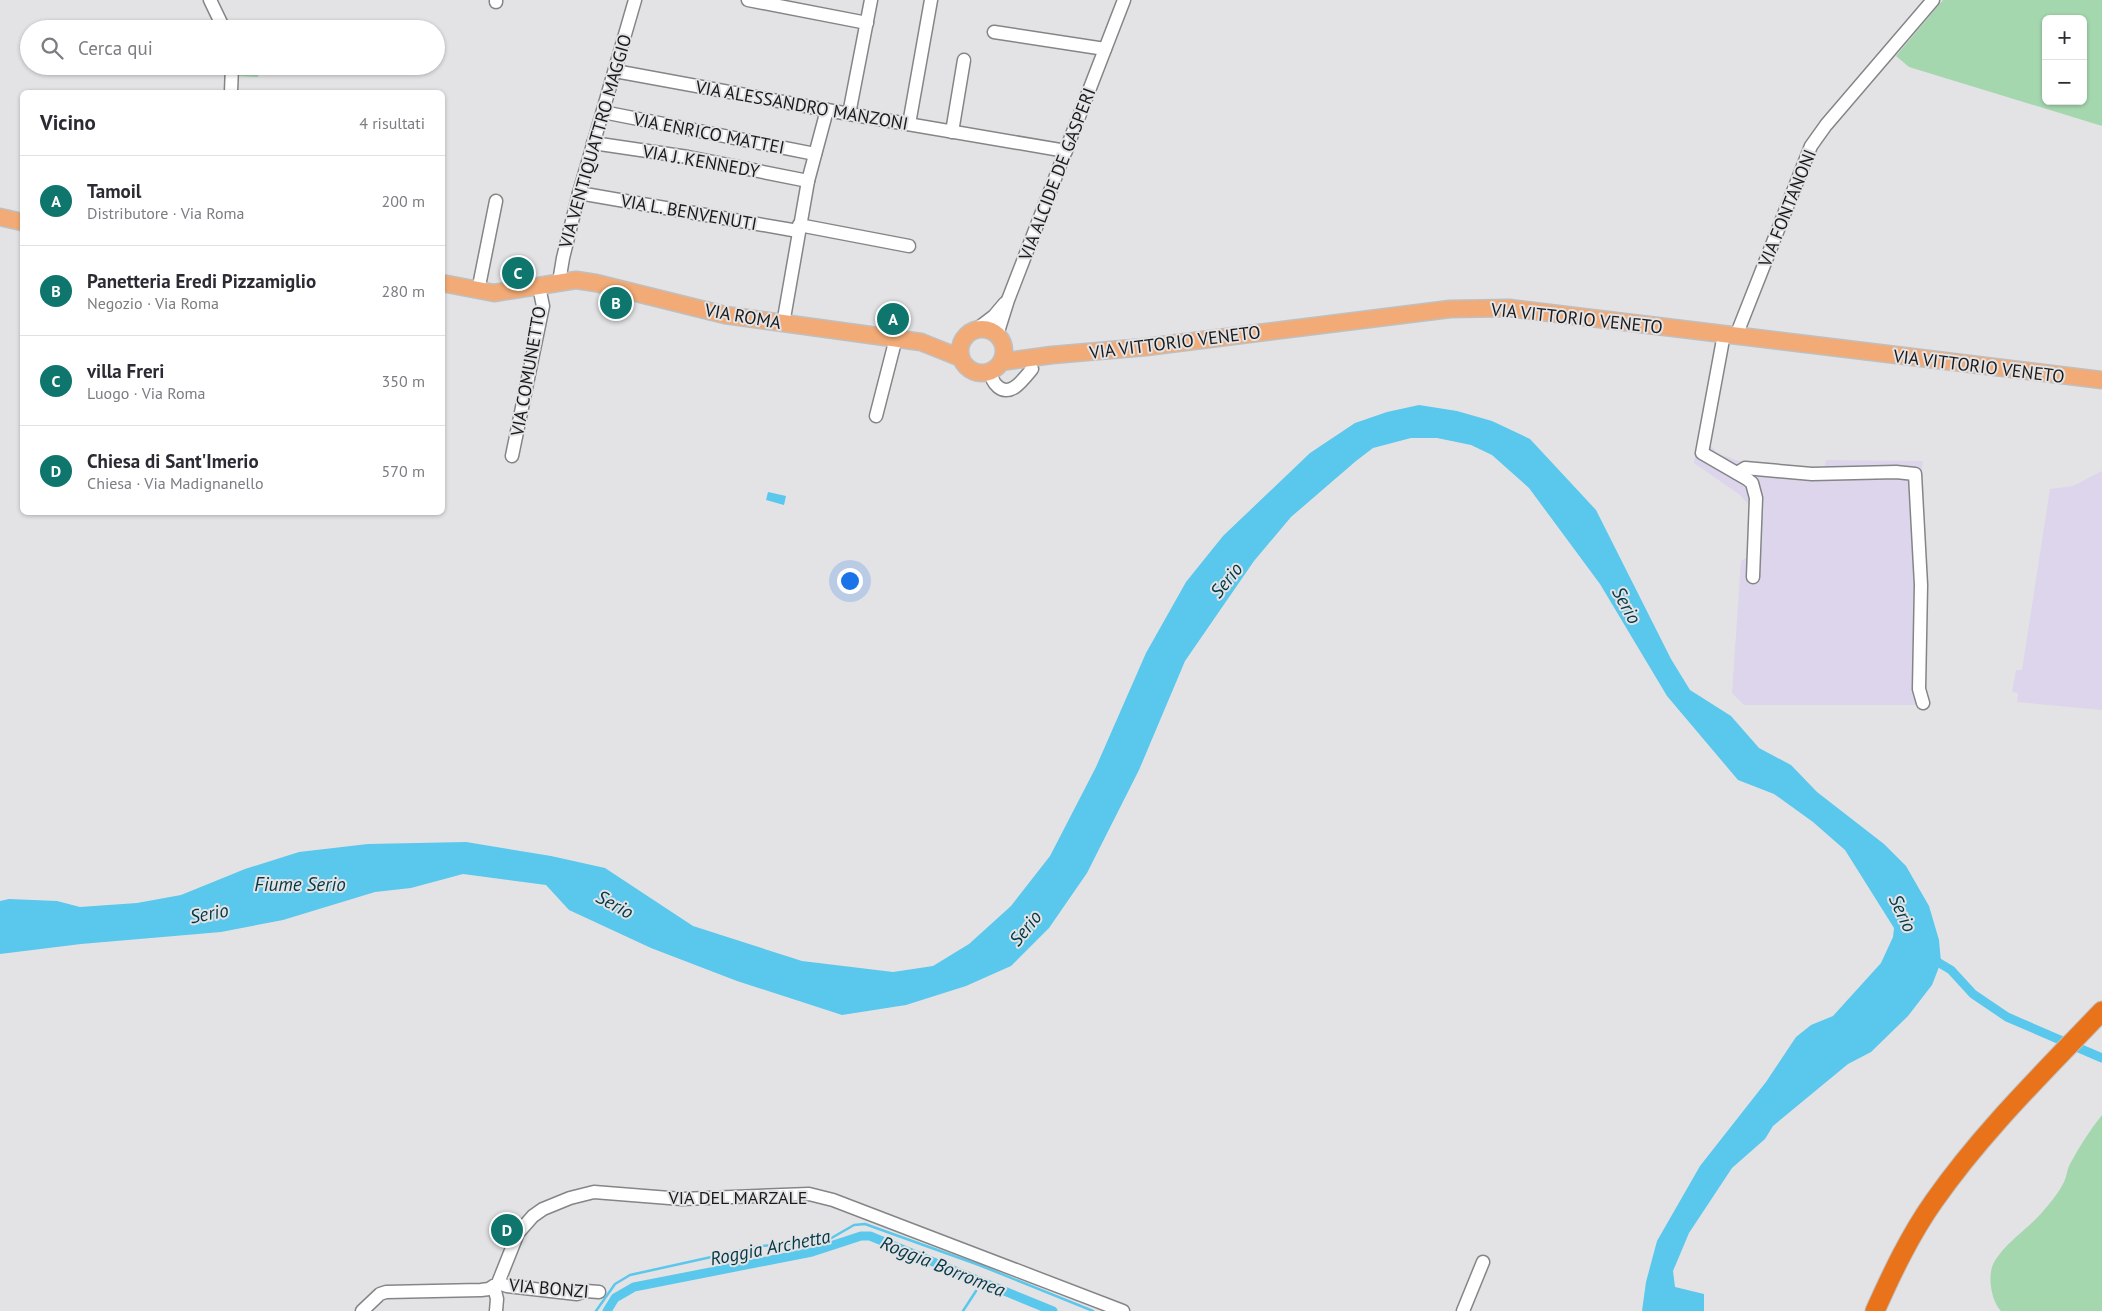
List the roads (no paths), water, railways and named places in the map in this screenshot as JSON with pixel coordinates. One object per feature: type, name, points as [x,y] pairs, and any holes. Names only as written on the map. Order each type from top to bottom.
[{"type":"highway","points":[[1875,1311],[1912,1237],[1933,1202],[1960,1165],[1987,1132],[2102,1011]]},
{"type":"main road","points":[[0,216],[20,221]]},
{"type":"main road","name":"VIA ROMA","points":[[539,287],[576,280],[596,283],[725,315],[928,344],[961,351],[970,370],[976,372],[998,354]]},
{"type":"main road","points":[[445,284],[478,292],[494,293],[539,287]]},
{"type":"main road","name":"VIA VITTORIO VENETO","points":[[998,354],[1052,355],[1131,349],[1450,309],[1481,307],[1509,308],[2102,380]]},
{"type":"main road","points":[[961,351],[970,332],[984,329],[998,354]]},
{"type":"street","points":[[210,0],[220,20]]},
{"type":"street","name":"VIA VENTIQUATTRO MAGGIO","points":[[559,282],[579,193],[635,0]]},
{"type":"street","points":[[748,0],[867,23]]},
{"type":"street","points":[[848,114],[871,0]]},
{"type":"street","points":[[909,124],[931,0]]},
{"type":"street","name":"VIA ALCIDE DE GASPERI","points":[[998,354],[1008,300],[1124,0]]},
{"type":"street","name":"VIA FONTANONI","points":[[1737,473],[1702,453],[1730,335],[1811,146],[1826,125],[1933,0]]},
{"type":"street","points":[[994,32],[1105,49]]},
{"type":"street","points":[[952,132],[964,60]]},
{"type":"street","name":"VIA ALESSANDRO MANZONI","points":[[615,71],[1066,152]]},
{"type":"street","points":[[231,90],[232,75]]},
{"type":"street","points":[[783,324],[798,228],[808,181],[827,110]]},
{"type":"street","name":"VIA ENRICO MATTEI","points":[[602,112],[815,154]]},
{"type":"street","name":"VIA J. KENNEDY","points":[[593,143],[688,157],[808,181]]},
{"type":"street","name":"VIA L. BENVENUTI","points":[[579,193],[908,246]]},
{"type":"street","points":[[478,292],[496,201]]},
{"type":"street","name":"VIA COMUNETTO","points":[[512,456],[543,306],[539,287]]},
{"type":"street","name":"VIA ALCIDE DE GASPERI","points":[[977,329],[994,316],[1008,300]]},
{"type":"street","points":[[876,416],[896,338]]},
{"type":"street","points":[[998,354],[991,381],[998,388],[1007,390],[1014,388],[1032,369]]},
{"type":"street","points":[[1753,577],[1756,498],[1752,483],[1737,473],[1745,468],[1812,474],[1896,472],[1915,474],[1921,585],[1919,689],[1923,703]]},
{"type":"street","name":"VIA DEL MARZALE","points":[[496,1285],[522,1227],[543,1209],[594,1192],[682,1199],[809,1194],[833,1200],[1123,1311]]},
{"type":"street","points":[[1463,1311],[1483,1262]]},
{"type":"street","points":[[496,1285],[496,1311]]},
{"type":"street","name":"VIA BONZI","points":[[362,1311],[380,1294],[386,1292],[481,1290],[496,1285],[577,1294],[586,1291],[599,1292]]},
{"type":"water","name":"Fiume Serio","points":[[1419,405],[1457,411],[1492,421],[1530,439],[1596,510],[1671,659],[1690,690],[1731,716],[1759,748],[1791,765],[1817,792],[1884,844],[1906,866],[1929,906],[1939,940],[1941,962],[1932,985],[1908,1016],[1871,1052],[1848,1064],[1773,1126],[1765,1139],[1732,1168],[1689,1233],[1673,1271],[1675,1287],[1704,1294],[1704,1311],[1642,1311],[1646,1282],[1657,1241],[1700,1166],[1766,1082],[1796,1037],[1811,1025],[1833,1016],[1881,963],[1893,937],[1894,928],[1845,850],[1813,822],[1774,794],[1738,780],[1667,696],[1600,584],[1529,488],[1492,455],[1471,445],[1437,438],[1411,438],[1373,448],[1291,517],[1254,561],[1185,661],[1139,770],[1087,873],[1049,928],[1011,966],[966,986],[906,1005],[842,1015],[737,981],[651,948],[569,910],[546,885],[463,874],[411,888],[375,892],[283,920],[221,932],[81,944],[0,954],[0,901],[9,899],[57,901],[80,907],[137,903],[181,895],[245,869],[299,852],[368,844],[466,842],[551,856],[605,868],[693,926],[802,961],[893,972],[933,966],[969,944],[1011,906],[1050,856],[1096,767],[1146,653],[1186,582],[1223,536],[1310,453],[1355,423],[1387,412]]},
{"type":"water","points":[[768,492],[786,496],[784,505],[766,500]]},
{"type":"waterway","points":[[1931,958],[1951,970],[1973,994],[2007,1017],[2102,1058]]},
{"type":"waterway","name":"Roggia Archetta","points":[[596,1311],[615,1284],[630,1275],[761,1246],[828,1240],[854,1225],[865,1224],[979,1265],[1093,1311]]},
{"type":"waterway","name":"Roggia Borromea","points":[[607,1311],[615,1298],[634,1287],[812,1252],[861,1236],[870,1236],[1053,1311]]},
{"type":"waterway","points":[[963,1311],[976,1291]]},
{"type":"place","name":"villa Freri","points":[[518,273]]},
{"type":"place","name":"Panetteria Eredi Pizzamiglio","points":[[616,303]]},
{"type":"place","name":"Tamoil","points":[[893,319]]},
{"type":"place","name":"Chiesa di Sant'Imerio","points":[[507,1230]]},
{"type":"water label","name":"Serio","points":[[1226,580]]},
{"type":"water label","name":"Serio","points":[[1627,605]]},
{"type":"water label","name":"Serio","points":[[615,904]]},
{"type":"water label","name":"Serio","points":[[209,913]]},
{"type":"water label","name":"Serio","points":[[1903,913]]},
{"type":"water label","name":"Serio","points":[[1025,928]]}]
